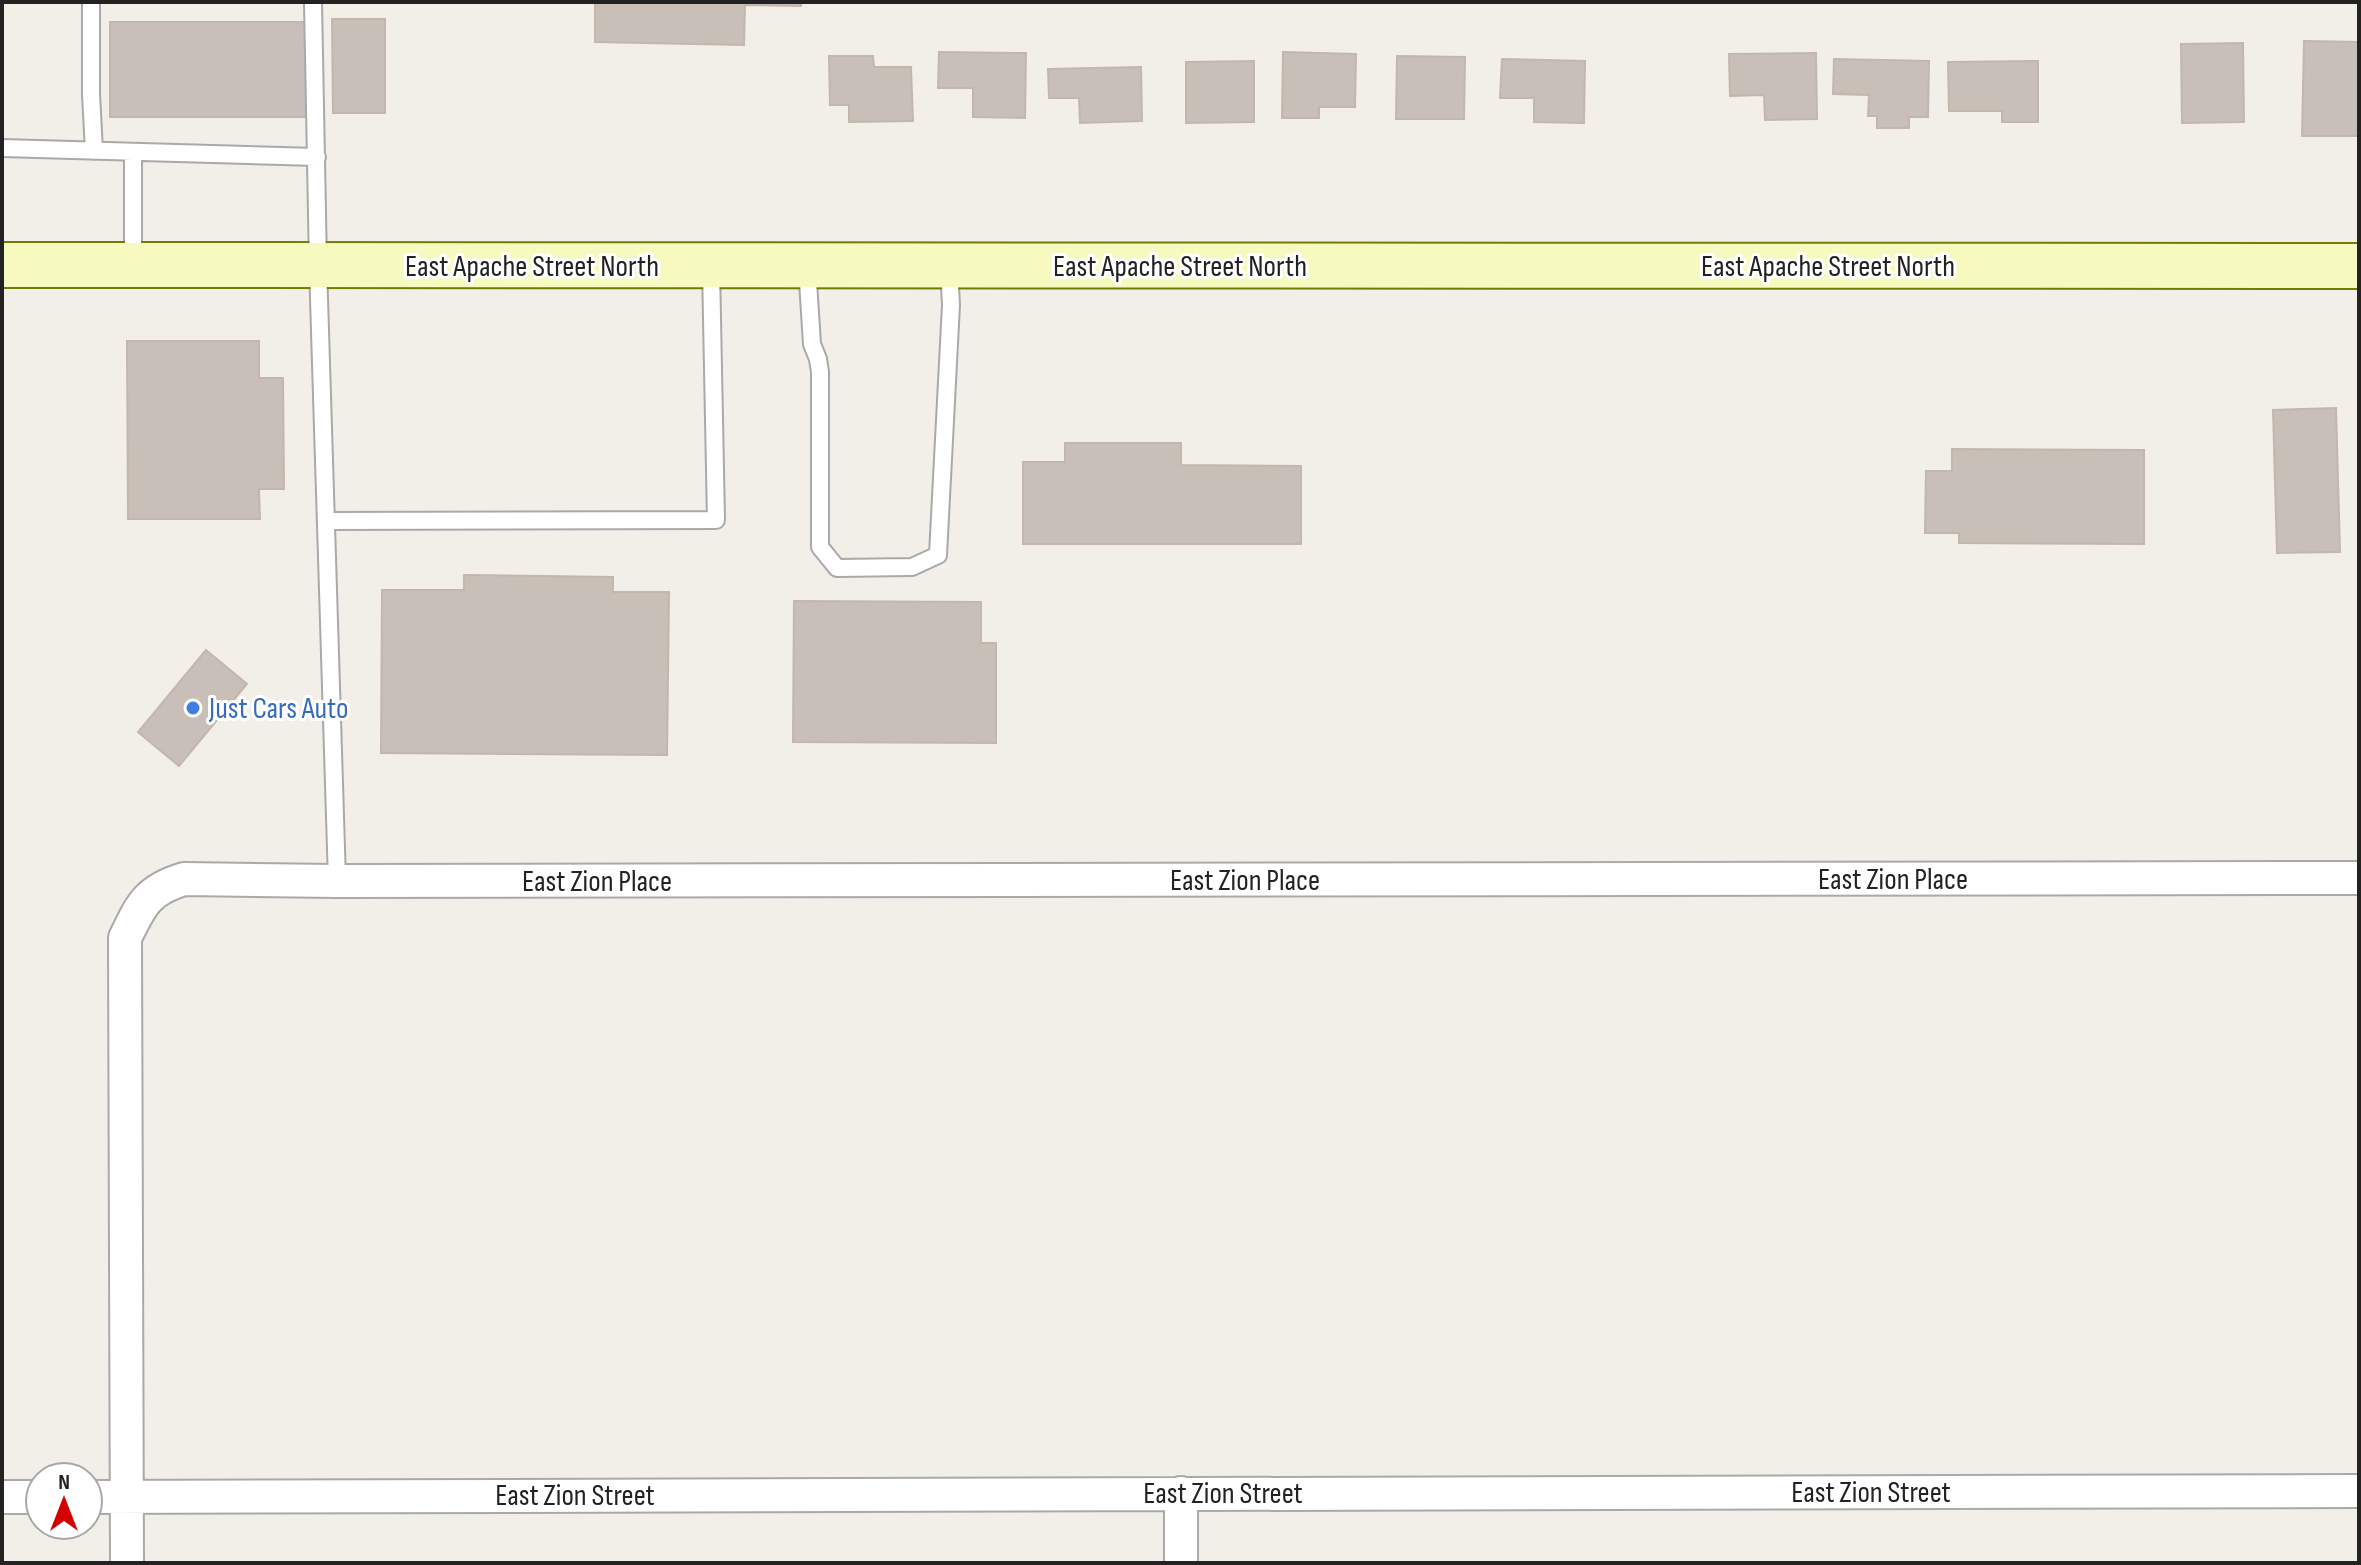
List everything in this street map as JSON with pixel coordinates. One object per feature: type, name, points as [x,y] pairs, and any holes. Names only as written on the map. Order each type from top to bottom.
[{"type":"main road","name":"East Apache Street North","points":[[2,265],[2359,266]]},
{"type":"street","name":"East Zion Place","points":[[127,1497],[125,938],[140,907],[163,885],[184,879],[2359,878]]},
{"type":"street","name":"East Zion Street","points":[[104,1497],[2359,1491]]},
{"type":"street","points":[[1181,1493],[1181,1563]]},
{"type":"street","points":[[2,1497],[24,1497]]},
{"type":"street","points":[[127,1497],[127,1563]]},
{"type":"lane","points":[[91,2],[94,151]]},
{"type":"lane","points":[[313,2],[337,881]]},
{"type":"lane","points":[[2,148],[317,157]]},
{"type":"lane","points":[[133,152],[133,266]]},
{"type":"lane","points":[[326,521],[716,520],[711,266]]},
{"type":"lane","points":[[807,266],[812,344],[820,372],[820,547],[837,568],[912,567],[938,555],[951,305],[949,266]]},
{"type":"building","points":[[595,2],[801,2],[801,6],[745,5],[744,45],[595,42]]},
{"type":"building","points":[[332,19],[385,19],[385,113],[333,113]]},
{"type":"building","points":[[110,22],[307,22],[307,117],[110,117]]},
{"type":"building","points":[[2304,41],[2359,42],[2359,136],[2302,136]]},
{"type":"building","points":[[2243,43],[2244,122],[2182,123],[2181,44]]},
{"type":"building","points":[[939,52],[1026,53],[1025,118],[973,117],[973,88],[938,88]]},
{"type":"building","points":[[1283,52],[1356,54],[1355,107],[1319,107],[1319,118],[1282,118]]},
{"type":"building","points":[[1816,53],[1817,119],[1765,120],[1764,95],[1730,96],[1729,54]]},
{"type":"building","points":[[829,56],[873,56],[874,67],[911,67],[913,121],[849,122],[849,105],[830,105]]},
{"type":"building","points":[[1397,56],[1465,57],[1464,119],[1396,119]]},
{"type":"building","points":[[1502,59],[1585,61],[1584,123],[1534,122],[1534,98],[1500,98]]},
{"type":"building","points":[[1834,59],[1929,61],[1928,117],[1909,117],[1909,128],[1877,128],[1877,116],[1868,116],[1869,95],[1833,94]]},
{"type":"building","points":[[1254,61],[1254,122],[1186,123],[1186,62]]},
{"type":"building","points":[[2038,61],[2038,122],[2002,122],[2002,111],[1949,111],[1948,62]]},
{"type":"building","points":[[1141,67],[1142,121],[1080,123],[1079,98],[1049,98],[1048,69]]},
{"type":"building","points":[[127,341],[259,341],[259,378],[283,378],[284,489],[259,489],[260,519],[128,519]]},
{"type":"building","points":[[2336,408],[2340,552],[2277,553],[2273,410]]},
{"type":"building","points":[[1065,443],[1181,443],[1181,465],[1301,466],[1301,544],[1023,544],[1023,462],[1065,462]]},
{"type":"building","points":[[1952,449],[2144,450],[2144,544],[1959,543],[1959,533],[1925,533],[1926,471],[1952,471]]},
{"type":"building","points":[[464,575],[613,577],[613,592],[669,592],[667,755],[381,753],[382,590],[464,590]]},
{"type":"building","points":[[794,601],[981,602],[981,643],[996,643],[996,743],[793,742]]},
{"type":"building","name":"Just Cars Auto","points":[[206,650],[247,684],[179,766],[138,732]]},
{"type":"place","name":"Just Cars Auto","points":[[193,708]]}]
